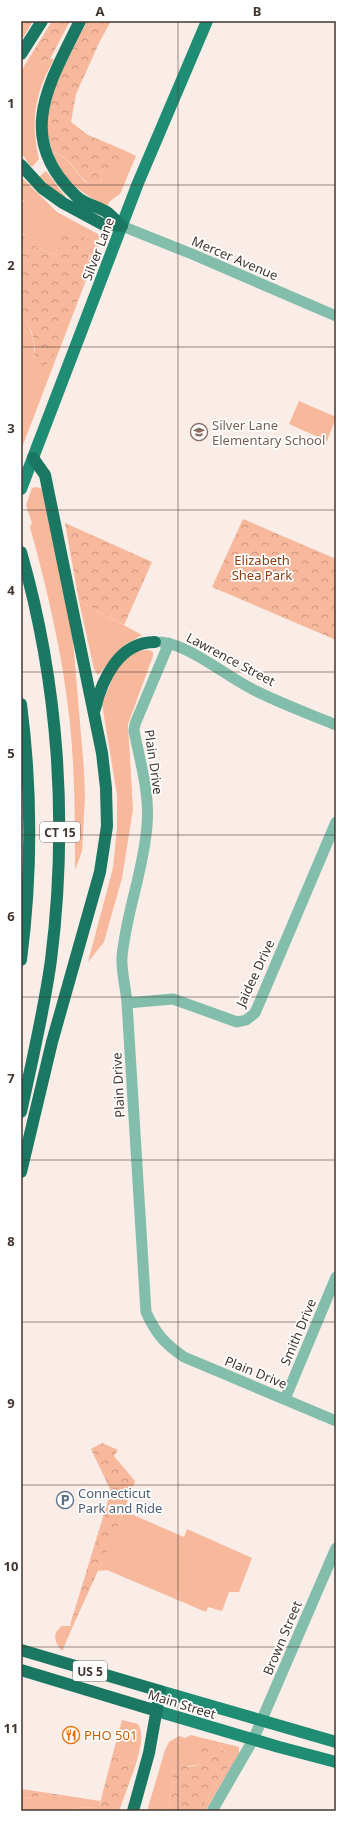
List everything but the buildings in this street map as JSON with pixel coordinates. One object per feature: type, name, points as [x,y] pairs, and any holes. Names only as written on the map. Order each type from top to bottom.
[{"type":"highway","points":[[21,54],[42,21]]},
{"type":"highway","points":[[80,21],[47,93],[41,116],[42,138],[46,153],[54,169],[69,189],[81,200],[108,213],[122,226]]},
{"type":"highway","points":[[21,165],[38,185],[63,204],[102,224],[122,226]]},
{"type":"highway","points":[[21,1172],[52,1042],[103,856],[107,826],[106,788],[94,712],[45,475],[33,458]]},
{"type":"highway","name":"CT 15","points":[[21,552],[38,621],[49,686],[56,747],[60,820],[58,886],[51,960],[21,1112]]},
{"type":"highway","points":[[94,712],[101,686],[116,662],[134,647],[155,642]]},
{"type":"highway","name":"CT 15","points":[[21,704],[26,751],[30,828],[27,902],[21,960]]},
{"type":"highway","name":"Main Street","points":[[21,1650],[160,1691]]},
{"type":"highway","points":[[26,1672],[40,1656]]},
{"type":"highway","name":"Main Street","points":[[26,1672],[157,1711]]},
{"type":"highway","points":[[133,1811],[149,1754],[160,1691]]},
{"type":"main road","name":"Silver Lane","points":[[21,489],[122,226],[207,21]]},
{"type":"main road","name":"Main Street","points":[[160,1691],[336,1742]]},
{"type":"main road","points":[[209,1727],[215,1707]]},
{"type":"main road","name":"Main Street","points":[[157,1711],[253,1740],[336,1762]]},
{"type":"street","name":"Mercer Avenue","points":[[122,226],[192,254],[336,316]]},
{"type":"street","name":"Lawrence Street","points":[[155,642],[169,643],[188,651],[254,690],[336,725]]},
{"type":"street","name":"Plain Drive","points":[[169,643],[135,724],[134,731],[146,791],[147,823],[143,860],[126,930],[122,959],[127,1003],[146,1312],[155,1330],[168,1346],[184,1357],[285,1398],[336,1421]]},
{"type":"street","name":"Jaidee Drive","points":[[127,1003],[173,999],[237,1022],[246,1020],[254,1013],[336,822]]},
{"type":"street","name":"Smith Drive","points":[[285,1398],[336,1277]]},
{"type":"street","name":"Brown Street","points":[[212,1811],[253,1740],[336,1548]]},
{"type":"green space","points":[[21,21],[33,21],[21,41]]},
{"type":"green space","points":[[52,21],[70,21],[50,59],[23,68]]},
{"type":"green space","points":[[87,21],[111,21],[99,43],[76,94],[71,122],[88,135],[126,151],[120,158],[122,168],[121,173],[104,169],[101,173],[102,186],[91,185],[86,182],[67,160],[53,151],[53,157],[47,125],[47,114],[54,91]]},
{"type":"green space","points":[[50,59],[54,59],[42,84],[36,108],[35,132],[39,159],[33,166],[30,166],[21,152],[21,70]]},
{"type":"green space","points":[[53,151],[66,159],[85,182],[102,186],[101,173],[104,169],[122,168],[119,158],[126,151],[136,156],[120,194],[110,201],[107,206],[81,191],[65,176],[55,160]]},
{"type":"green space","points":[[46,171],[65,196],[64,198],[54,192],[39,177]]},
{"type":"green space","points":[[21,177],[57,212],[98,234],[100,238],[98,240],[98,249],[21,450],[21,310],[33,340],[33,359],[57,323],[70,313],[83,283],[90,255],[64,226],[58,255],[43,250],[27,240],[22,227],[21,219],[21,209],[24,200],[21,198]]},
{"type":"green space","points":[[63,226],[91,241],[87,268],[74,308],[70,314],[57,323],[62,338],[51,360],[41,369],[33,359],[35,349],[32,333],[21,310],[21,228],[23,234],[35,246],[57,255]]},
{"type":"green space","points":[[299,401],[336,417],[327,441],[289,424]]},
{"type":"green space","points":[[36,487],[43,489],[72,629],[85,797],[82,851],[75,870],[74,773],[66,691],[53,621],[30,527],[32,523],[26,505],[32,488]]},
{"type":"green space","name":"Elizabeth Shea Park","points":[[243,519],[336,559],[336,640],[212,587]]},
{"type":"green space","points":[[65,523],[152,562],[124,625],[79,601]]},
{"type":"green space","points":[[79,601],[142,635],[123,646],[98,675],[94,669]]},
{"type":"green space","points":[[149,650],[153,652],[153,656],[128,724],[133,809],[122,878],[104,942],[88,962],[113,868],[117,828],[117,795],[102,704],[115,672],[129,655],[137,651]]},
{"type":"green space","points":[[102,1443],[118,1450],[114,1456],[135,1481],[116,1531],[73,1626],[70,1625],[110,1494],[110,1489],[91,1449]]},
{"type":"green space","points":[[124,1511],[184,1537],[187,1529],[252,1558],[239,1592],[229,1592],[222,1611],[208,1607],[206,1612],[107,1570],[98,1571]]},
{"type":"green space","points":[[62,1626],[73,1626],[62,1651],[57,1644],[55,1635]]},
{"type":"green space","points":[[122,1720],[138,1724],[140,1728],[141,1744],[136,1764],[112,1757]]},
{"type":"green space","points":[[191,1735],[239,1747],[239,1755],[205,1811],[200,1811],[236,1753],[227,1753],[220,1747],[203,1764],[174,1768],[169,1806],[162,1811],[147,1811],[165,1750],[169,1742],[179,1736],[185,1738]]},
{"type":"green space","points":[[205,1743],[214,1743],[227,1753],[236,1753],[200,1811],[162,1811],[169,1806],[174,1767],[181,1763],[188,1767],[203,1764],[201,1750]]},
{"type":"green space","points":[[112,1757],[136,1764],[119,1811],[70,1811],[78,1808],[99,1807]]},
{"type":"green space","points":[[21,1789],[62,1795],[21,1798]]},
{"type":"green space","points":[[62,1795],[100,1801],[99,1807],[78,1808],[70,1811],[21,1811],[21,1798]]},
{"type":"place","name":"Silver Lane Elementary School","points":[[199,432]]},
{"type":"place","name":"Connecticut Park and Ride","points":[[65,1500]]},
{"type":"place","name":"PHO 501","points":[[71,1735]]}]
